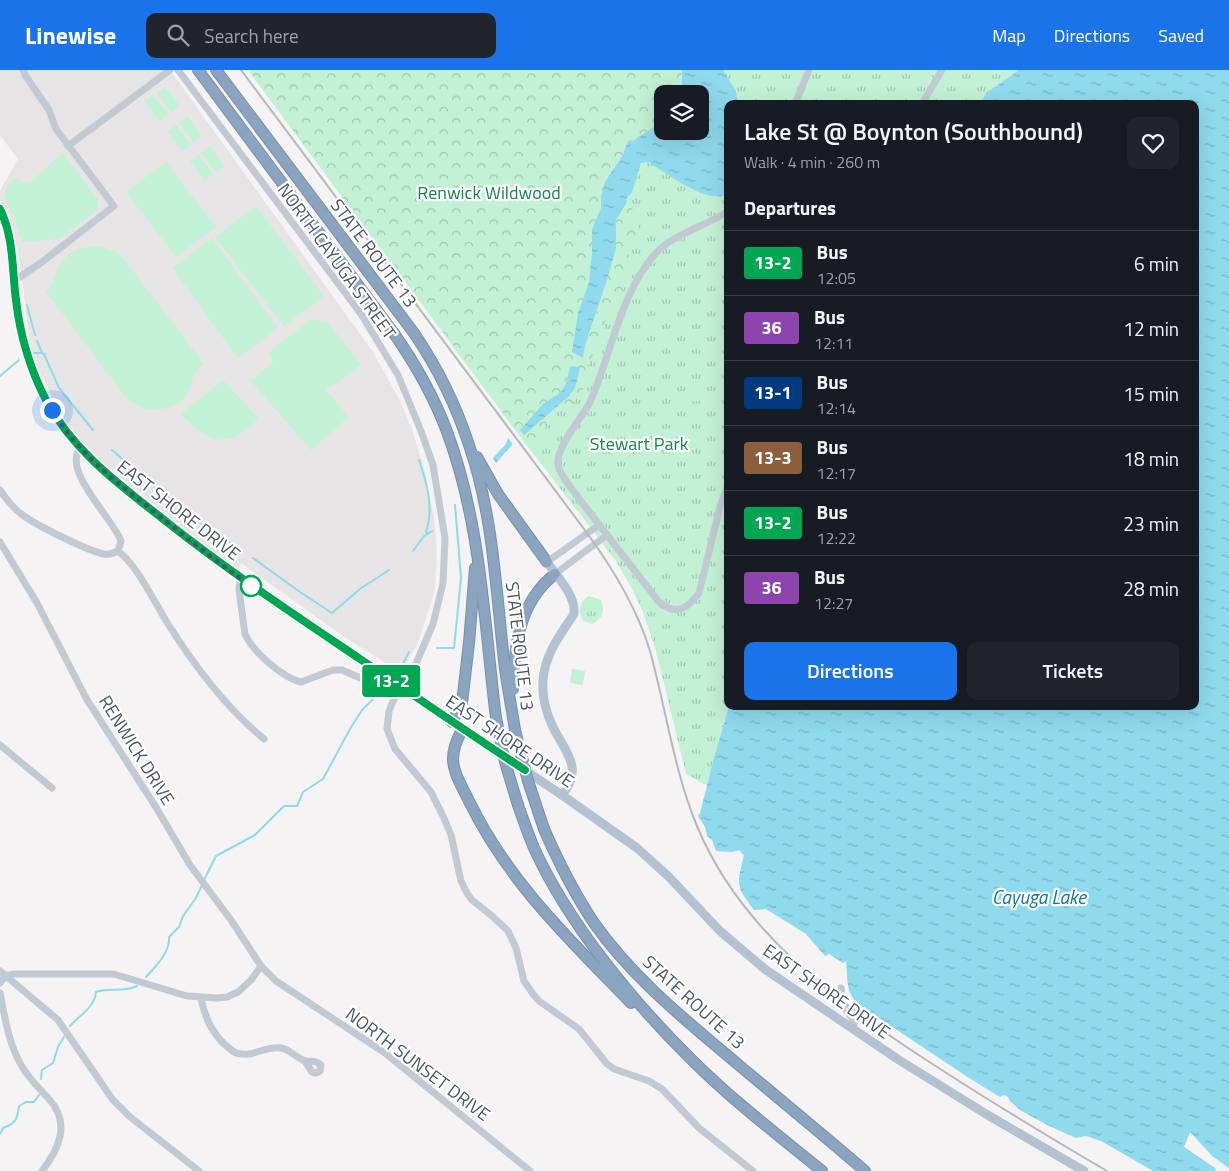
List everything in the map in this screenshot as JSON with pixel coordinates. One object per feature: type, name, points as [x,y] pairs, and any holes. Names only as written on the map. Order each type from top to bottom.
[{"type":"highway","name":"STATE ROUTE 13","points":[[198,70],[403,346],[439,413],[464,490],[476,548],[496,718],[505,762],[518,805],[535,848],[555,888],[578,924],[621,981],[664,1032],[692,1061],[743,1106],[822,1171]]},
{"type":"highway","name":"STATE ROUTE 13","points":[[216,70],[414,333],[448,393],[470,446],[489,526],[512,712],[528,781],[544,829],[560,865],[584,908],[613,948],[636,974],[698,1031],[866,1171]]},
{"type":"highway","points":[[470,446],[498,494],[547,562]]},
{"type":"highway","points":[[452,722],[462,702],[476,548]]},
{"type":"highway","points":[[512,712],[515,648],[520,625],[537,592],[555,574]]},
{"type":"highway","points":[[462,730],[453,752],[454,769],[477,817],[504,862],[543,912],[638,1010],[664,1032]]},
{"type":"main road","points":[[547,562],[574,602],[574,614],[549,652],[543,680],[548,716],[564,745],[572,767],[571,780],[568,788],[562,795]]},
{"type":"main road","name":"EAST SHORE DRIVE","points":[[452,722],[562,795],[650,859],[720,931],[740,949],[793,989],[978,1109],[1084,1171]]},
{"type":"street","points":[[14,281],[42,262],[114,206],[56,129],[48,110],[23,70]]},
{"type":"street","points":[[68,146],[170,70]]},
{"type":"street","name":"NORTH CAYUGA STREET","points":[[178,70],[361,314],[398,375],[422,431],[433,465],[445,538],[443,583],[433,624],[408,681],[401,688],[389,711],[387,729],[395,749],[420,777],[438,804],[451,835],[464,887],[472,900],[508,931],[516,948],[524,981],[539,1001],[579,1029],[607,1064],[614,1069],[650,1081],[658,1086],[705,1133],[752,1171]]},
{"type":"street","points":[[797,100],[809,70]]},
{"type":"street","points":[[924,100],[942,70]]},
{"type":"street","name":"EAST SHORE DRIVE","points":[[0,209],[8,226],[19,324],[26,352],[35,376],[58,420],[80,448],[129,492],[240,579],[452,722]]},
{"type":"street","points":[[724,213],[667,244],[647,263],[619,320],[589,404],[558,454],[561,474],[659,602],[669,609],[679,610],[693,602],[699,593],[724,495]]},
{"type":"street","points":[[0,490],[13,508],[25,517],[104,554],[118,551],[121,545],[119,535],[89,491],[76,466],[76,453],[80,448]]},
{"type":"street","points":[[547,562],[599,525]]},
{"type":"street","points":[[555,574],[607,535]]},
{"type":"street","name":"RENWICK DRIVE","points":[[0,542],[37,603],[86,698],[157,809],[196,875],[232,920],[261,966]]},
{"type":"street","points":[[118,551],[131,564],[172,630],[222,699],[264,739]]},
{"type":"street","points":[[240,579],[239,590],[245,634],[248,641],[256,651],[288,676],[301,682],[333,670],[342,670],[374,684],[379,683],[385,677]]},
{"type":"street","points":[[0,745],[52,788]]},
{"type":"street","points":[[2,973],[114,974],[129,977],[170,992],[201,998],[226,997],[238,992],[252,980],[261,966]]},
{"type":"street","name":"NORTH SUNSET DRIVE","points":[[261,966],[276,980],[386,1053],[530,1171]]},
{"type":"street","points":[[0,983],[2,973]]},
{"type":"street","points":[[2,973],[58,1020],[113,1100],[129,1116],[199,1171]]},
{"type":"street","points":[[841,988],[843,1006],[852,1020],[855,1030]]},
{"type":"street","points":[[0,993],[15,1055],[27,1075],[54,1105],[60,1124],[60,1139],[57,1148],[42,1171]]},
{"type":"street","points":[[201,998],[206,1018],[214,1033],[234,1052],[249,1055],[279,1047],[305,1061]]},
{"type":"shaded area","points":[[0,70],[170,70],[373,352],[401,403],[412,429],[425,473],[434,518],[437,551],[435,590],[417,645],[401,673],[392,672],[383,661],[346,638],[241,563],[239,570],[232,566],[124,480],[90,451],[69,427],[37,366],[30,342],[19,258],[8,217],[0,201],[0,191],[18,159],[0,135]]},
{"type":"green space","name":"Stewart Park","points":[[248,70],[1019,70],[987,92],[982,100],[724,100],[724,710],[728,710],[708,786],[686,774],[656,651],[643,612],[616,561],[519,435]]},
{"type":"green space","name":"Renwick Wildwood","points":[[248,70],[682,70],[682,85],[654,85],[654,127],[626,145],[623,155],[605,182],[601,197],[601,208],[592,229],[589,282],[578,313],[572,352],[583,356],[616,247],[616,220],[627,202],[631,205],[640,232],[638,243],[629,252],[629,264],[623,272],[625,284],[620,302],[614,312],[608,308],[601,310],[606,319],[603,332],[587,368],[586,380],[582,391],[576,395],[576,400],[570,404],[561,404],[575,388],[578,380],[570,367],[566,384],[561,392],[543,404],[520,430],[524,435],[550,413],[546,422],[542,445],[531,451],[501,411],[502,405],[498,397],[491,397]]},
{"type":"green space","points":[[165,87],[180,106],[171,113],[157,93]]},
{"type":"green space","points":[[153,95],[168,114],[159,121],[144,101]]},
{"type":"green space","points":[[188,116],[202,136],[194,142],[179,123]]},
{"type":"green space","points":[[176,125],[191,145],[182,151],[167,132]]},
{"type":"green space","points":[[210,146],[224,166],[216,172],[201,153]]},
{"type":"green space","points":[[63,153],[98,200],[98,209],[59,239],[22,242],[13,215],[4,199],[7,185],[16,178],[24,183],[32,181]]},
{"type":"green space","points":[[199,155],[213,174],[204,181],[190,161]]},
{"type":"green space","points":[[166,162],[216,227],[176,257],[126,192]]},
{"type":"green space","points":[[256,206],[324,296],[284,326],[215,237]]},
{"type":"green space","points":[[212,238],[278,328],[238,358],[172,268]]},
{"type":"green space","points":[[99,246],[115,251],[123,258],[204,364],[196,372],[185,397],[177,404],[156,410],[139,407],[128,400],[46,291],[53,285],[58,269],[68,255],[78,249]]},
{"type":"green space","points":[[311,319],[328,323],[361,364],[338,383],[325,389],[349,417],[311,450],[251,381],[274,361],[268,353]]},
{"type":"green space","points":[[721,357],[724,360],[724,376],[713,368]]},
{"type":"green space","points":[[225,382],[259,419],[235,437],[224,440],[204,434],[181,414],[220,383]]},
{"type":"green space","points":[[701,393],[701,401],[682,402],[682,394]]},
{"type":"green space","points":[[589,596],[601,600],[603,608],[601,617],[592,624],[583,621],[580,614],[581,604]]},
{"type":"green space","points":[[572,669],[585,671],[583,685],[570,683]]},
{"type":"water","points":[[682,70],[723,70],[736,91],[737,100],[724,100],[724,195],[709,195],[698,192],[675,180],[648,162],[641,163],[632,192],[626,199],[627,202],[616,220],[616,248],[585,345],[583,357],[581,357],[572,352],[578,313],[589,282],[592,229],[601,208],[601,196],[605,182],[623,155],[626,145],[654,127],[654,140],[709,140],[709,85],[682,85]]},
{"type":"water","name":"Cayuga Lake","points":[[1019,70],[1229,70],[1229,1168],[1212,1156],[1190,1132],[1184,1147],[1215,1168],[1216,1171],[1153,1171],[1101,1141],[1086,1136],[1076,1138],[1047,1125],[1020,1110],[1007,1096],[1000,1097],[969,1078],[858,1004],[849,989],[846,961],[843,963],[829,954],[825,956],[806,934],[766,909],[754,910],[743,895],[739,884],[744,855],[739,850],[733,852],[716,851],[698,816],[728,710],[1199,710],[1199,100],[982,100],[987,92]]},
{"type":"water","points":[[570,367],[580,368],[575,388],[568,397],[524,435],[520,430],[543,404],[561,392],[566,384]]},
{"type":"water","points":[[508,438],[512,445],[496,463],[493,458],[506,444]]},
{"type":"waterway","points":[[27,305],[35,335]]},
{"type":"waterway","points":[[37,341],[42,353]]},
{"type":"waterway","points":[[34,353],[44,354],[59,388],[93,430]]},
{"type":"waterway","points":[[0,376],[19,360]]},
{"type":"waterway","points":[[112,450],[205,527],[243,551]]},
{"type":"waterway","points":[[419,460],[429,496],[426,532],[428,534]]},
{"type":"waterway","points":[[437,648],[454,648],[461,578],[455,505]]},
{"type":"waterway","points":[[413,551],[424,536],[432,531]]},
{"type":"waterway","points":[[253,558],[332,613],[360,589],[389,570]]},
{"type":"waterway","points":[[398,673],[409,652]]},
{"type":"waterway","points":[[204,880],[216,856],[255,835],[284,806],[297,806],[303,792],[323,779],[362,710],[374,698],[389,690]]},
{"type":"waterway","points":[[146,977],[165,953],[168,948],[169,937],[179,927],[183,916],[196,898],[202,885]]},
{"type":"waterway","points":[[70,1026],[90,1006],[96,992],[127,989],[137,986]]},
{"type":"waterway","points":[[41,1079],[42,1070],[53,1063],[58,1047],[64,1037]]},
{"type":"waterway","points":[[0,1134],[3,1128],[15,1120],[19,1106],[26,1102],[34,1102],[39,1095]]},
{"type":"railway","points":[[241,70],[587,533],[615,575],[645,635],[656,673],[676,762],[697,826],[716,864],[739,900],[767,933],[797,963],[829,991],[864,1017],[934,1065],[1107,1171]]},
{"type":"bus line","name":"13-2","points":[[0,209],[8,226],[19,324],[26,352],[47,401],[67,433],[80,448],[129,492],[240,579],[462,730],[525,770]]},
{"type":"route","points":[[52,410],[67,433],[94,462],[173,527],[251,586]]}]
